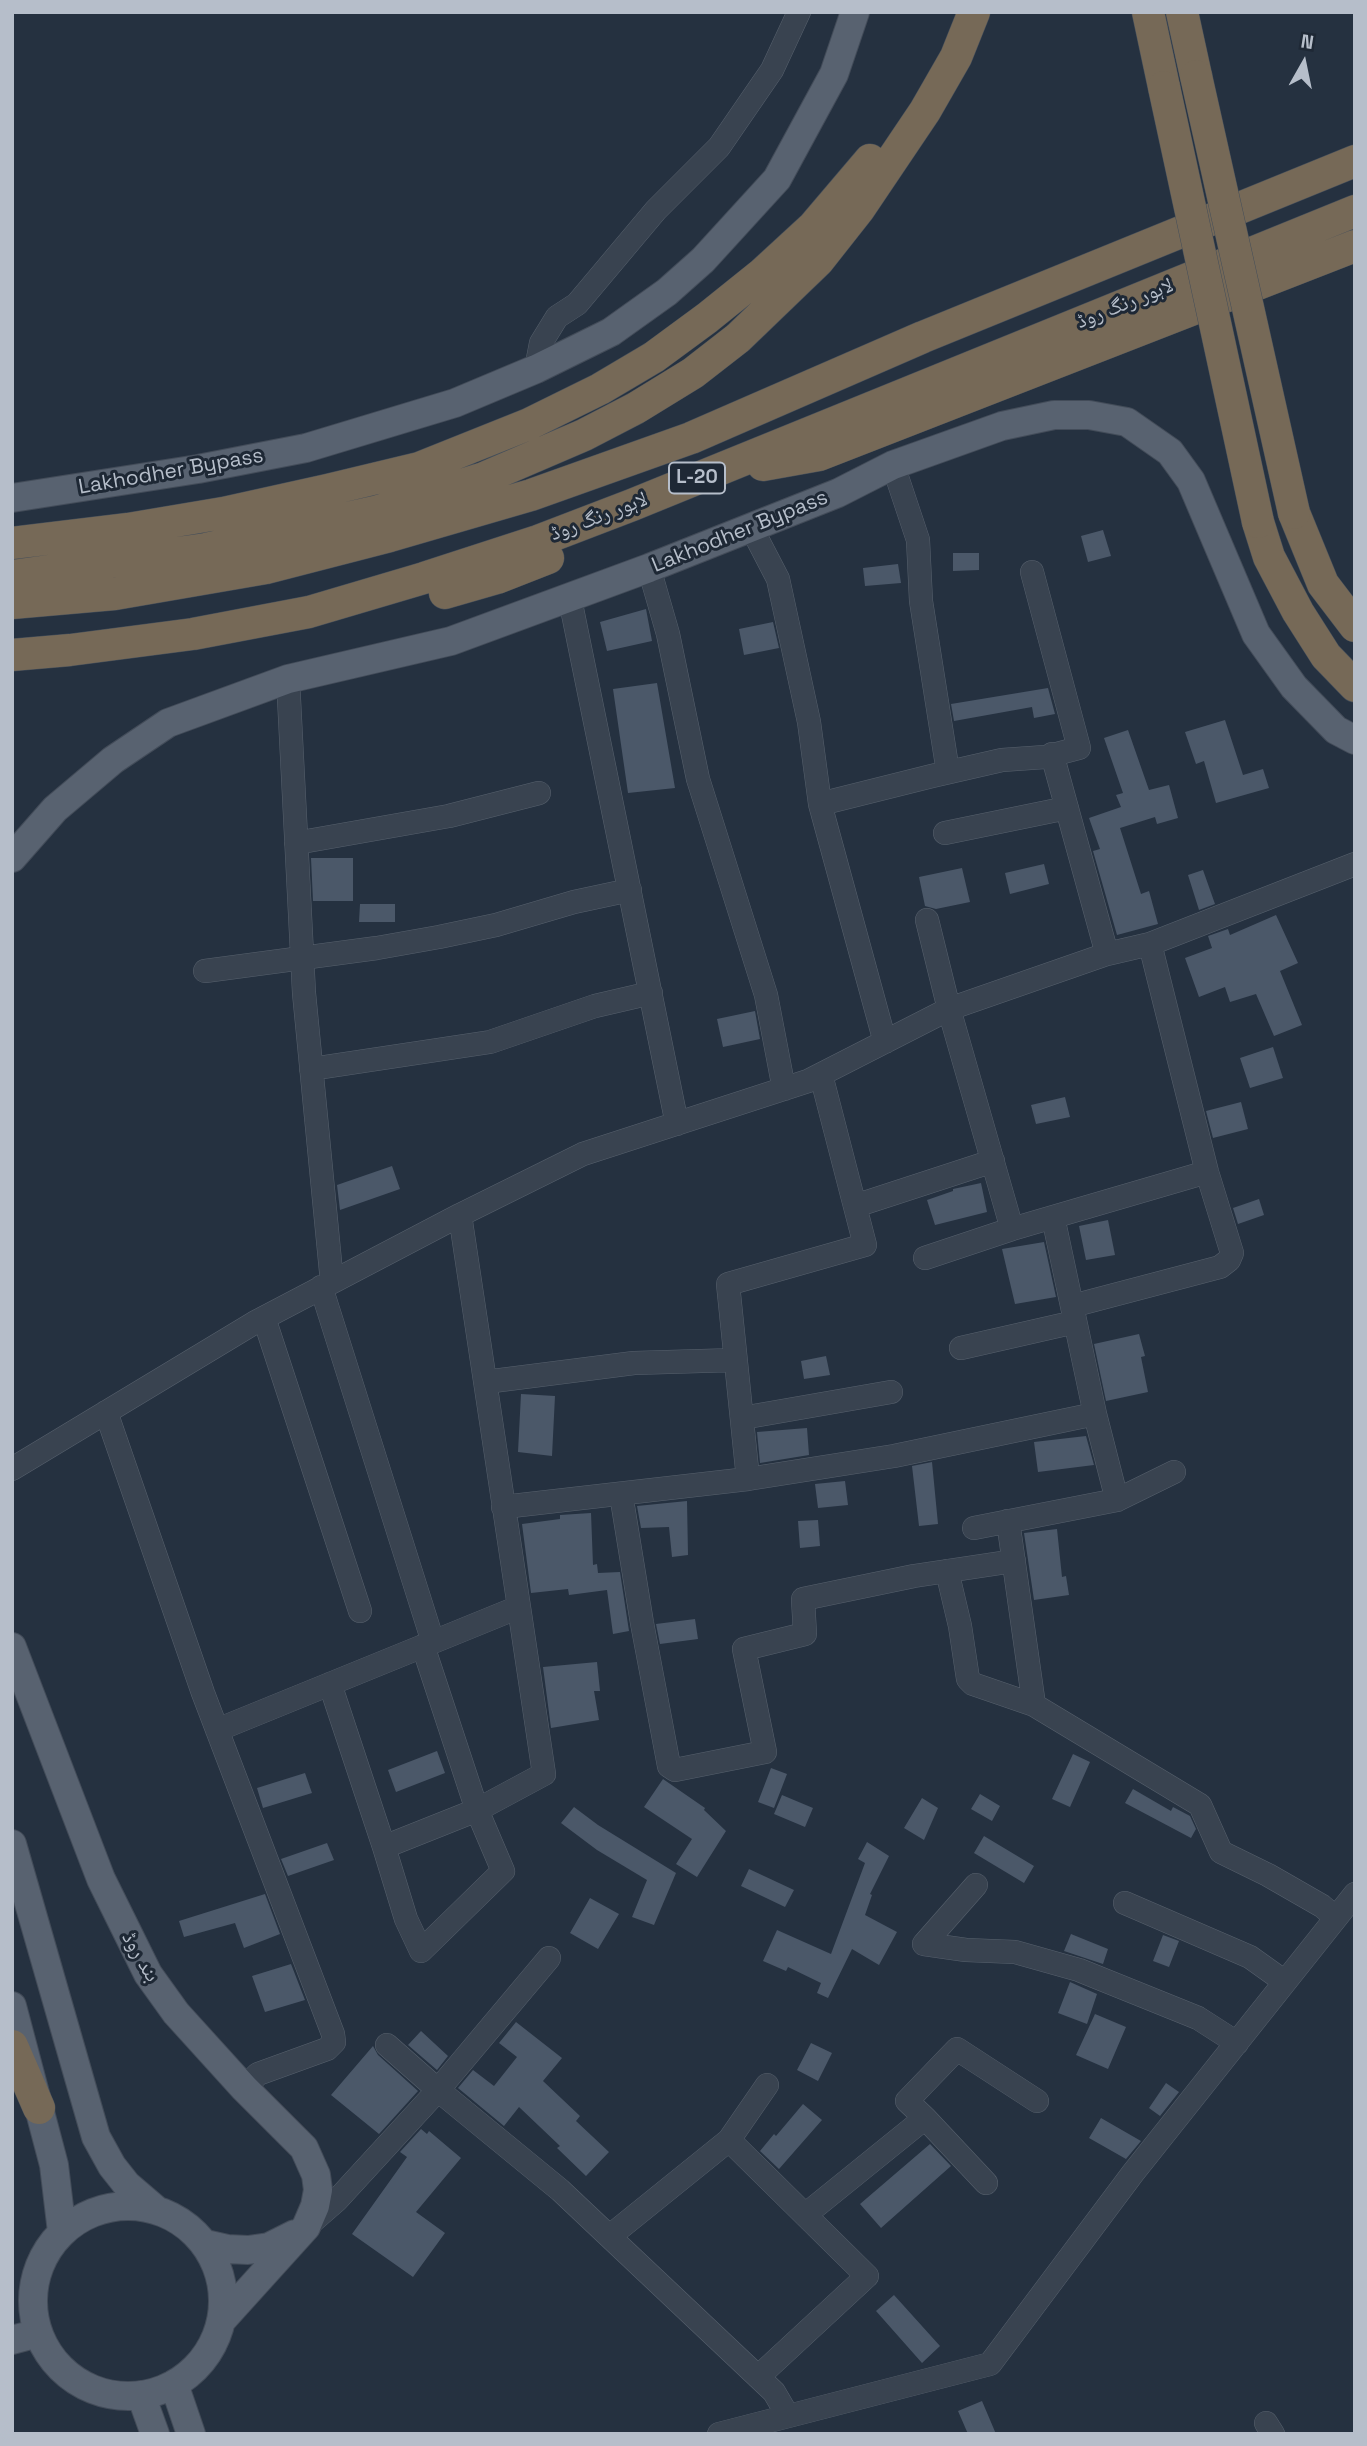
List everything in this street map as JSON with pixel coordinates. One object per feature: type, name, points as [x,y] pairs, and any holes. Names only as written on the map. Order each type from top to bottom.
[{"type":"highway","points":[[12,543],[128,529],[223,513],[419,468],[529,424],[600,389],[654,356],[707,318],[763,273],[813,227],[853,182],[901,119],[972,12]]},
{"type":"highway","points":[[12,576],[205,549],[375,512],[484,478],[584,435],[636,408],[692,373],[738,338],[818,261],[859,209],[925,111],[956,57],[972,12]]},
{"type":"highway","points":[[1147,12],[1258,522],[1269,557],[1298,612],[1326,656],[1355,687]]},
{"type":"highway","points":[[1182,12],[1294,513],[1323,584],[1355,626]]},
{"type":"highway","name":"لاہور رنگ روڈ","points":[[12,603],[115,594],[266,568],[531,495],[691,438],[923,337],[1355,161]]},
{"type":"highway","name":"لاہور رنگ روڈ","points":[[12,655],[193,634],[309,612],[475,562],[632,505],[1355,211]]},
{"type":"highway","points":[[704,475],[819,455],[1355,246]]},
{"type":"highway","points":[[12,675],[139,661],[286,636],[373,614],[497,578],[545,560],[632,505]]},
{"type":"highway","points":[[12,2046],[39,2108]]},
{"type":"main road","name":"Lakhodher Bypass","points":[[12,498],[198,469],[306,448],[455,403],[536,369],[611,332],[667,292],[703,260],[777,178],[834,74],[855,12]]},
{"type":"main road","name":"Lakhodher Bypass","points":[[12,858],[55,810],[93,776],[168,723],[288,679],[451,642],[838,493],[893,465],[1002,426],[1055,415],[1088,415],[1127,422],[1171,452],[1191,481],[1256,634],[1294,687],[1336,730],[1355,740]]},
{"type":"main road","name":"بند روڈ","points":[[12,1647],[101,1880],[148,1974],[176,2013],[244,2088],[304,2148],[312,2163],[318,2190],[306,2227]]},
{"type":"main road","points":[[12,1844],[96,2137],[112,2166],[127,2185],[155,2209],[182,2223],[205,2244],[221,2281],[221,2321],[212,2347],[196,2368],[174,2384],[141,2395],[115,2395],[90,2389],[67,2375],[50,2356],[25,2337],[32,2312],[32,2290],[37,2268],[47,2248],[82,2217],[105,2208],[130,2206],[155,2209]]},
{"type":"main road","points":[[12,2006],[54,2165],[62,2232]]},
{"type":"main road","points":[[205,2244],[248,2250],[269,2247],[306,2227]]},
{"type":"main road","points":[[221,2321],[306,2227]]},
{"type":"main road","points":[[174,2384],[191,2434]]},
{"type":"main road","points":[[141,2395],[155,2434]]},
{"type":"street","points":[[536,369],[541,343],[558,317],[577,304],[656,210],[719,147],[772,70],[799,12]]},
{"type":"street","points":[[893,465],[918,540],[921,601],[947,772]]},
{"type":"street","points":[[751,527],[778,579],[809,722],[820,804],[885,1042]]},
{"type":"street","points":[[649,568],[668,634],[698,779],[766,995],[784,1089]]},
{"type":"street","points":[[820,804],[1002,760],[1079,748],[1032,572]]},
{"type":"street","points":[[570,598],[677,1124]]},
{"type":"street","points":[[288,679],[302,957],[326,1284],[477,1810],[503,1871],[421,1951],[406,1919],[330,1684]]},
{"type":"street","points":[[1052,754],[1107,954]]},
{"type":"street","points":[[296,843],[449,816],[539,793]]},
{"type":"street","points":[[945,833],[1067,808]]},
{"type":"street","points":[[12,1469],[264,1318],[460,1214],[583,1154],[784,1089],[821,1075],[949,1009],[1107,954],[1150,944],[1355,864]]},
{"type":"street","points":[[205,971],[439,937],[630,890]]},
{"type":"street","points":[[927,920],[949,1009],[1012,1229]]},
{"type":"street","points":[[961,1348],[1220,1267],[1229,1260],[1232,1253],[1207,1172],[1150,944]]},
{"type":"street","points":[[311,1069],[490,1042],[595,1006],[651,993]]},
{"type":"street","points":[[748,1479],[728,1284],[865,1245],[821,1075]]},
{"type":"street","points":[[855,1206],[993,1161]]},
{"type":"street","points":[[925,1258],[1012,1229],[1207,1172]]},
{"type":"street","points":[[384,1847],[477,1810],[544,1774],[460,1214]]},
{"type":"street","points":[[1053,1217],[1095,1414],[1117,1500]]},
{"type":"street","points":[[264,1318],[360,1611]]},
{"type":"street","points":[[485,1382],[634,1363],[736,1360]]},
{"type":"street","points":[[742,1418],[891,1392]]},
{"type":"street","points":[[106,1412],[217,1730],[333,2034],[334,2042],[327,2049],[258,2074],[244,2088]]},
{"type":"street","points":[[503,1507],[748,1479],[894,1455],[1095,1414]]},
{"type":"street","points":[[974,1528],[1117,1500],[1174,1472]]},
{"type":"street","points":[[621,1494],[669,1766],[675,1770],[765,1752],[744,1649],[805,1634],[803,1599],[1014,1561]]},
{"type":"street","points":[[1009,1521],[1034,1705]]},
{"type":"street","points":[[947,1571],[960,1626],[968,1679],[973,1684],[1034,1705],[1200,1805],[1221,1852],[1322,1906],[1336,1918]]},
{"type":"street","points":[[217,1730],[519,1607]]},
{"type":"street","points":[[976,1885],[924,1944],[966,1950],[1015,1952],[1079,1970],[1198,2018],[1237,2042]]},
{"type":"street","points":[[719,2434],[990,2364],[1133,2173],[1355,1894]]},
{"type":"street","points":[[1125,1903],[1250,1957],[1285,1982]]},
{"type":"street","points":[[306,2227],[337,2200],[438,2090],[549,1958]]},
{"type":"street","points":[[387,2045],[560,2190],[610,2236],[774,2392],[788,2416]]},
{"type":"street","points":[[986,2183],[907,2101],[957,2049],[1037,2101]]},
{"type":"street","points":[[610,2236],[729,2140],[767,2085]]},
{"type":"street","points":[[805,2216],[925,2118]]},
{"type":"street","points":[[729,2140],[867,2276],[758,2377]]},
{"type":"building","points":[[1103,530],[1111,556],[1088,562],[1081,536]]},
{"type":"building","points":[[953,553],[979,553],[979,570],[953,571]]},
{"type":"building","points":[[898,564],[901,583],[865,586],[863,568]]},
{"type":"building","points":[[646,609],[652,641],[607,651],[600,622]]},
{"type":"building","points":[[773,622],[779,648],[744,655],[739,629]]},
{"type":"building","points":[[657,683],[675,788],[628,793],[613,689]]},
{"type":"building","points":[[1048,688],[1055,714],[1034,718],[1032,707],[954,721],[951,704]]},
{"type":"building","points":[[1225,720],[1243,775],[1263,769],[1269,788],[1216,803],[1204,761],[1196,764],[1185,732]]},
{"type":"building","points":[[1128,730],[1149,790],[1169,785],[1178,818],[1157,824],[1155,817],[1120,828],[1141,894],[1149,891],[1158,924],[1117,935],[1093,851],[1100,849],[1089,818],[1121,807],[1116,795],[1123,793],[1104,738]]},
{"type":"building","points":[[311,858],[353,858],[353,901],[313,901]]},
{"type":"building","points":[[1044,864],[1049,884],[1010,894],[1005,873]]},
{"type":"building","points":[[962,868],[970,902],[936,909],[925,906],[919,877]]},
{"type":"building","points":[[1203,870],[1215,904],[1199,910],[1188,875]]},
{"type":"building","points":[[360,904],[395,904],[395,922],[359,922]]},
{"type":"building","points":[[1276,915],[1298,963],[1280,971],[1302,1025],[1274,1036],[1256,994],[1230,1002],[1225,987],[1199,997],[1185,958],[1212,948],[1208,936],[1228,929],[1230,935]]},
{"type":"building","points":[[755,1011],[760,1039],[723,1047],[717,1019]]},
{"type":"building","points":[[1273,1047],[1283,1078],[1250,1088],[1240,1058]]},
{"type":"building","points":[[1065,1097],[1070,1117],[1036,1124],[1031,1105]]},
{"type":"building","points":[[1241,1102],[1248,1129],[1213,1138],[1206,1111]]},
{"type":"building","points":[[392,1166],[400,1189],[340,1210],[337,1185]]},
{"type":"building","points":[[981,1183],[987,1212],[935,1225],[927,1200],[953,1189]]},
{"type":"building","points":[[1259,1199],[1264,1215],[1238,1224],[1233,1208]]},
{"type":"building","points":[[1108,1220],[1115,1255],[1086,1260],[1079,1226]]},
{"type":"building","points":[[1044,1242],[1056,1297],[1015,1304],[1002,1249]]},
{"type":"building","points":[[1139,1334],[1145,1356],[1141,1357],[1148,1392],[1106,1401],[1094,1344]]},
{"type":"building","points":[[826,1356],[830,1375],[804,1379],[801,1361]]},
{"type":"building","points":[[521,1394],[555,1396],[552,1456],[518,1452]]},
{"type":"building","points":[[807,1428],[809,1455],[760,1463],[757,1432]]},
{"type":"building","points":[[1086,1436],[1094,1465],[1038,1472],[1034,1442]]},
{"type":"building","points":[[932,1462],[938,1524],[919,1526],[912,1466]]},
{"type":"building","points":[[845,1481],[848,1505],[818,1508],[815,1484]]},
{"type":"building","points":[[687,1501],[688,1555],[672,1557],[669,1527],[641,1528],[637,1506]]},
{"type":"building","points":[[591,1513],[593,1565],[597,1564],[598,1573],[620,1572],[629,1631],[613,1634],[607,1590],[569,1595],[568,1589],[531,1593],[522,1524],[560,1519],[560,1515]]},
{"type":"building","points":[[818,1520],[820,1546],[800,1548],[798,1521]]},
{"type":"building","points":[[1057,1529],[1062,1577],[1066,1576],[1069,1595],[1034,1600],[1024,1533]]},
{"type":"building","points":[[695,1619],[698,1639],[660,1644],[656,1624]]},
{"type":"building","points":[[597,1662],[600,1691],[594,1691],[599,1720],[551,1728],[543,1667]]},
{"type":"building","points":[[437,1751],[445,1773],[396,1792],[388,1770]]},
{"type":"building","points":[[1073,1754],[1090,1762],[1070,1807],[1052,1799]]},
{"type":"building","points":[[771,1768],[787,1774],[774,1808],[758,1802]]},
{"type":"building","points":[[305,1773],[312,1793],[263,1808],[257,1788]]},
{"type":"building","points":[[663,1779],[705,1808],[726,1831],[697,1877],[676,1864],[692,1839],[644,1807]]},
{"type":"building","points":[[1133,1789],[1171,1811],[1173,1807],[1190,1816],[1196,1829],[1191,1838],[1125,1803]]},
{"type":"building","points":[[980,1794],[1000,1806],[992,1821],[971,1809]]},
{"type":"building","points":[[782,1795],[813,1808],[805,1827],[774,1814]]},
{"type":"building","points":[[922,1798],[938,1808],[924,1840],[904,1828]]},
{"type":"building","points":[[574,1807],[676,1873],[654,1925],[632,1917],[647,1880],[597,1850],[561,1823]]},
{"type":"building","points":[[984,1836],[1034,1866],[1024,1883],[974,1853]]},
{"type":"building","points":[[867,1842],[889,1856],[870,1894],[872,1895],[865,1915],[897,1932],[879,1965],[852,1949],[828,1998],[817,1993],[821,1983],[788,1967],[786,1971],[763,1961],[777,1930],[831,1954],[865,1863],[858,1859]]},
{"type":"building","points":[[327,1843],[334,1860],[288,1876],[281,1859]]},
{"type":"building","points":[[749,1869],[794,1890],[785,1907],[741,1886]]},
{"type":"building","points":[[265,1894],[280,1934],[244,1948],[235,1923],[184,1937],[179,1921]]},
{"type":"building","points":[[590,1898],[619,1914],[598,1949],[570,1933]]},
{"type":"building","points":[[1071,1934],[1108,1949],[1103,1964],[1064,1951]]},
{"type":"building","points":[[1163,1935],[1179,1941],[1169,1967],[1153,1961]]},
{"type":"building","points":[[291,1964],[305,2000],[265,2012],[252,1976]]},
{"type":"building","points":[[1070,1982],[1097,1994],[1087,2024],[1058,2013]]},
{"type":"building","points":[[1095,2014],[1126,2027],[1108,2069],[1076,2055]]},
{"type":"building","points":[[516,2022],[562,2058],[543,2081],[580,2116],[576,2121],[609,2152],[586,2176],[557,2148],[560,2146],[519,2107],[504,2126],[458,2088],[473,2070],[494,2086],[517,2057],[499,2043]]},
{"type":"building","points":[[421,2031],[448,2056],[437,2070],[408,2045]]},
{"type":"building","points":[[811,2043],[832,2053],[818,2081],[797,2070]]},
{"type":"building","points":[[373,2046],[378,2055],[418,2091],[379,2134],[331,2095]]},
{"type":"building","points":[[1166,2083],[1179,2092],[1160,2116],[1149,2108]]},
{"type":"building","points":[[803,2104],[822,2120],[779,2169],[760,2151]]},
{"type":"building","points":[[1101,2118],[1141,2141],[1126,2159],[1089,2138]]},
{"type":"building","points":[[421,2129],[427,2134],[429,2131],[461,2158],[416,2212],[445,2233],[413,2277],[352,2234],[407,2157],[400,2152]]},
{"type":"building","points":[[930,2144],[951,2166],[881,2228],[860,2204]]},
{"type":"building","points":[[894,2295],[940,2346],[922,2363],[876,2311]]},
{"type":"building","points":[[982,2401],[996,2434],[968,2434],[958,2411]]}]
